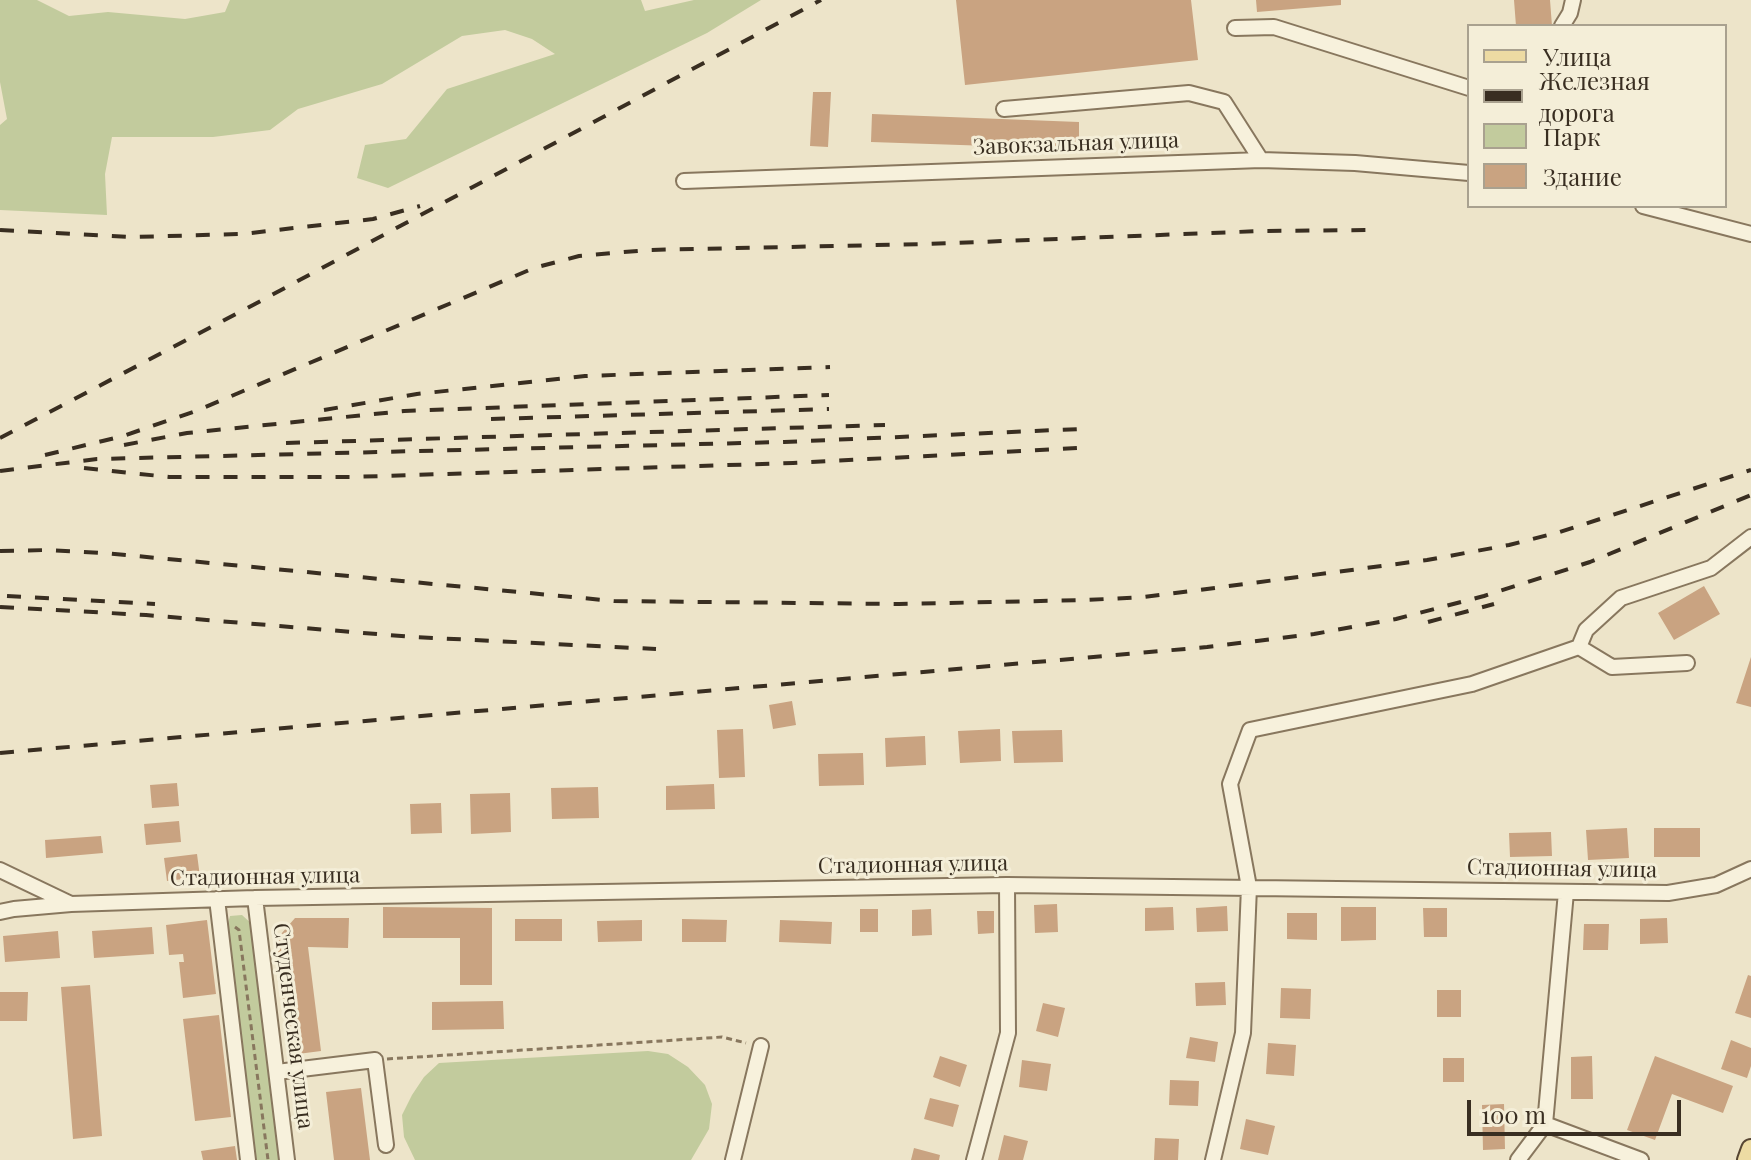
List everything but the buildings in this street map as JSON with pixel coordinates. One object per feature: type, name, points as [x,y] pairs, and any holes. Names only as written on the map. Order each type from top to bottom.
[{"type":"main road","points":[[1749,1159],[1751,1149]]},
{"type":"street","points":[[1563,24],[1573,0]]},
{"type":"street","points":[[1235,28],[1274,27],[1467,87]]},
{"type":"street","points":[[1004,109],[1189,93],[1224,102],[1261,160]]},
{"type":"street","name":"Завокзальная улица","points":[[684,181],[1261,160],[1355,163],[1467,173]]},
{"type":"street","points":[[1651,208],[1751,234]]},
{"type":"street","points":[[1213,1160],[1243,1033],[1249,887],[1230,784],[1250,730],[1472,684],[1579,647],[1586,630],[1621,598],[1711,568],[1751,537]]},
{"type":"street","points":[[1579,647],[1612,667],[1687,663]]},
{"type":"street","name":"Стадионная улица","points":[[0,912],[71,904],[217,899],[1007,885],[1680,892],[1716,885],[1751,869]]},
{"type":"street","name":"Стадионная улица","points":[[0,870],[71,904]]},
{"type":"street","points":[[974,1160],[1008,1033],[1007,885]]},
{"type":"street","points":[[1518,1160],[1545,1124],[1566,892]]},
{"type":"street","name":"Студенческая улица","points":[[255,898],[287,1160]]},
{"type":"street","points":[[217,899],[248,1160]]},
{"type":"street","points":[[733,1160],[761,1046]]},
{"type":"street","points":[[277,1072],[375,1060],[386,1145]]},
{"type":"street","points":[[1545,1124],[1641,1160]]},
{"type":"path","points":[[220,923],[233,924],[239,930],[268,1160]]},
{"type":"path","points":[[375,1060],[722,1037],[761,1046]]},
{"type":"green space","points":[[0,0],[37,0],[69,16],[108,12],[185,19],[225,12],[230,0],[641,0],[645,11],[694,0],[761,0],[707,33],[388,188],[357,178],[365,145],[406,139],[447,89],[555,54],[532,39],[505,30],[462,36],[382,84],[298,109],[270,130],[213,137],[112,137],[105,174],[107,215],[0,210],[0,125],[7,119],[0,82]]},
{"type":"green space","points":[[242,915],[254,926],[283,1160],[256,1160],[226,931],[230,916]]},
{"type":"green space","points":[[648,1051],[668,1054],[688,1067],[705,1085],[712,1104],[709,1129],[691,1160],[415,1160],[404,1137],[402,1115],[424,1077],[439,1063]]},
{"type":"railway","points":[[0,438],[821,0]]},
{"type":"railway","points":[[0,230],[131,237],[242,234],[373,219],[420,206]]},
{"type":"railway","points":[[45,455],[123,436],[196,411],[534,268],[579,256],[648,250],[1366,230]]},
{"type":"railway","points":[[324,410],[417,394],[585,376],[830,367]]},
{"type":"railway","points":[[124,445],[187,433],[404,411],[829,395]]},
{"type":"railway","points":[[491,419],[829,409]]},
{"type":"railway","points":[[286,443],[885,425]]},
{"type":"railway","points":[[0,471],[97,459],[784,442],[1080,429]]},
{"type":"railway","points":[[84,468],[169,477],[350,477],[793,463],[1079,448]]},
{"type":"railway","points":[[0,551],[104,553],[614,601],[899,604],[1087,600],[1144,597],[1222,587],[1427,560],[1509,545],[1560,532],[1751,470]]},
{"type":"railway","points":[[0,753],[1207,647],[1314,634],[1396,619],[1484,596],[1590,562],[1751,495]]},
{"type":"railway","points":[[7,596],[155,604]]},
{"type":"railway","points":[[1428,622],[1494,604]]},
{"type":"railway","points":[[0,607],[146,615],[413,637],[656,649]]}]
